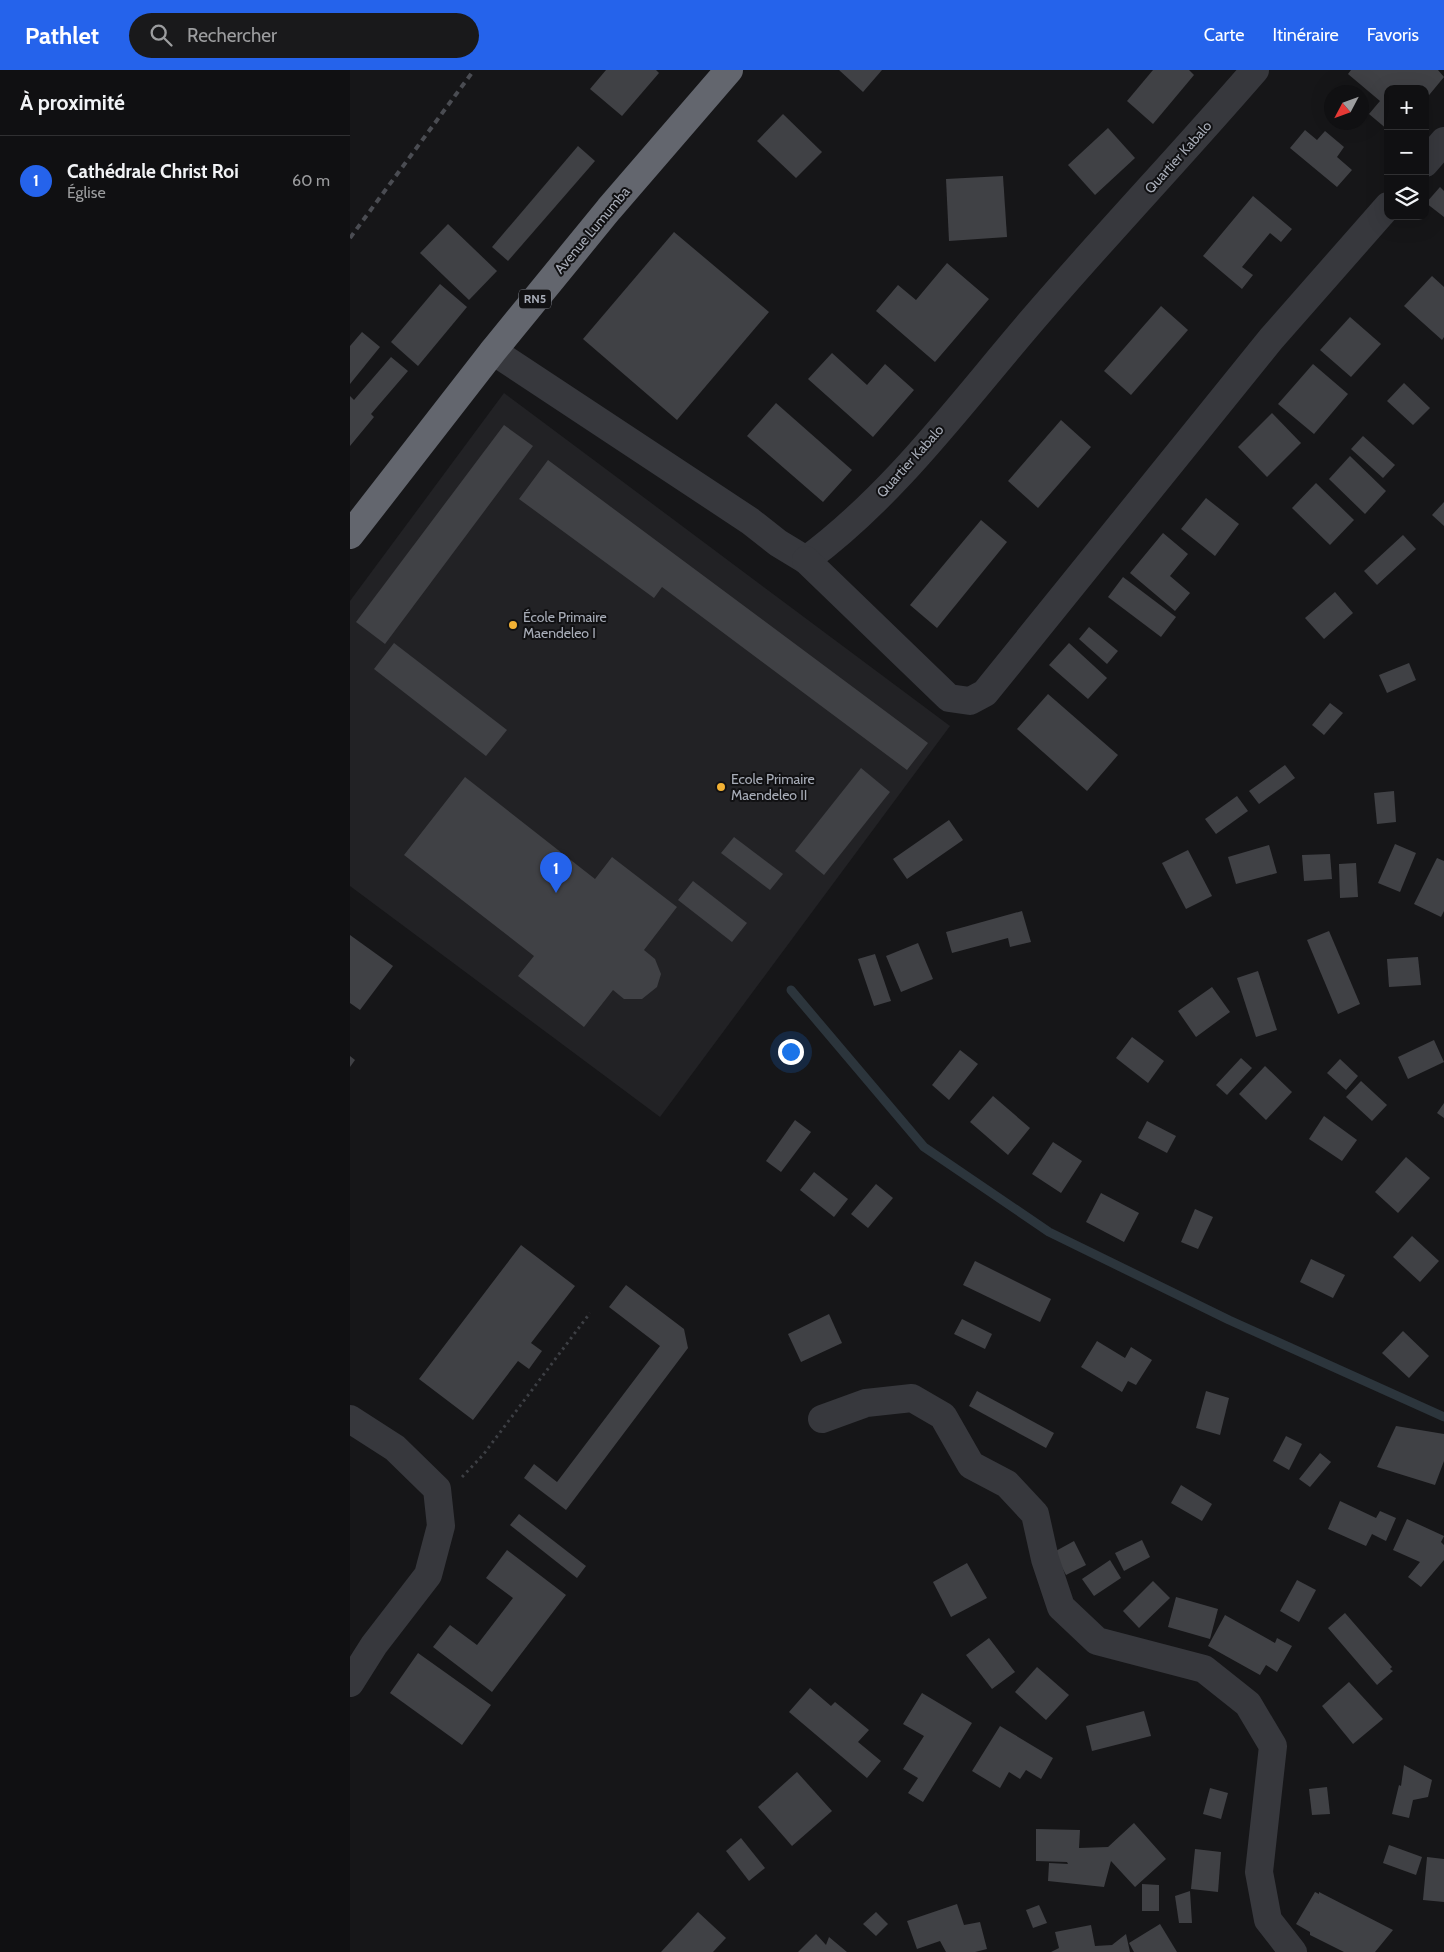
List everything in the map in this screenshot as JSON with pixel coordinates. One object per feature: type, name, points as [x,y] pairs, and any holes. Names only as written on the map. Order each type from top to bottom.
[{"type":"highway","name":"Avenue Lumumba","points":[[350,535],[493,351],[609,209],[729,70]]},
{"type":"street","name":"Quartier Kabalo","points":[[806,560],[835,539],[908,466],[1041,310],[1255,70]]},
{"type":"street","points":[[1429,158],[1444,141]]},
{"type":"street","points":[[493,351],[806,560],[949,698],[970,700],[985,693],[1271,339],[1384,211]]},
{"type":"street","points":[[822,1420],[866,1404],[912,1398],[943,1416],[971,1465],[1007,1484],[1035,1514],[1045,1559],[1061,1608],[1097,1641],[1204,1669],[1248,1704],[1273,1746],[1259,1872],[1268,1920],[1293,1952]]},
{"type":"street","points":[[350,1419],[395,1448],[437,1489],[441,1526],[428,1575],[374,1645],[350,1684]]},
{"type":"path","points":[[437,1489],[462,1478],[483,1455],[590,1313]]},
{"type":"shaded area","points":[[504,393],[950,726],[660,1117],[350,886],[350,601]]},
{"type":"building","points":[[606,70],[656,70],[659,73],[622,116],[590,89]]},
{"type":"building","points":[[839,70],[882,70],[863,92]]},
{"type":"building","points":[[1153,70],[1189,70],[1194,75],[1153,124],[1127,101]]},
{"type":"building","points":[[1351,70],[1438,70],[1444,77],[1429,95],[1429,85],[1384,85],[1384,127],[1369,114],[1380,101],[1369,92],[1369,85],[1361,85],[1348,74]]},
{"type":"building","points":[[783,114],[822,152],[796,178],[757,141]]},
{"type":"building","points":[[1108,128],[1135,158],[1095,195],[1068,165]]},
{"type":"building","points":[[1305,130],[1317,140],[1325,131],[1344,147],[1337,157],[1352,170],[1337,187],[1290,148]]},
{"type":"building","points":[[578,146],[595,161],[508,261],[492,247]]},
{"type":"building","points":[[1003,176],[1007,237],[949,241],[946,179]]},
{"type":"building","points":[[1440,187],[1444,191],[1444,217],[1429,205],[1429,200]]},
{"type":"building","points":[[1253,196],[1292,229],[1281,242],[1270,233],[1242,267],[1253,275],[1242,289],[1203,256]]},
{"type":"building","points":[[448,224],[497,271],[469,300],[420,253]]},
{"type":"building","points":[[674,232],[769,312],[677,420],[583,339]]},
{"type":"building","points":[[947,263],[989,299],[935,362],[876,311],[898,285],[916,300]]},
{"type":"building","points":[[1432,276],[1444,287],[1444,337],[1442,340],[1404,306]]},
{"type":"building","points":[[440,284],[467,307],[418,366],[391,342]]},
{"type":"building","points":[[1161,306],[1188,330],[1131,395],[1104,371]]},
{"type":"building","points":[[1350,317],[1381,344],[1351,377],[1320,350]]},
{"type":"building","points":[[362,332],[380,347],[350,384],[350,346]]},
{"type":"building","points":[[832,353],[867,385],[885,364],[914,390],[873,437],[808,379]]},
{"type":"building","points":[[391,357],[408,371],[371,414],[374,417],[350,446],[350,396],[354,400]]},
{"type":"building","points":[[1313,364],[1348,394],[1314,434],[1278,404]]},
{"type":"building","points":[[1404,383],[1430,408],[1413,425],[1387,401]]},
{"type":"building","points":[[776,403],[852,470],[823,502],[747,436]]},
{"type":"building","points":[[1272,413],[1301,443],[1267,477],[1238,447]]},
{"type":"building","points":[[1061,420],[1091,447],[1038,508],[1008,481]]},
{"type":"building","points":[[504,425],[533,446],[385,644],[356,622]]},
{"type":"building","points":[[1363,436],[1395,465],[1383,478],[1351,449]]},
{"type":"building","points":[[1350,456],[1386,491],[1365,514],[1329,479]]},
{"type":"building","points":[[548,460],[928,743],[907,770],[662,587],[654,598],[519,499]]},
{"type":"building","points":[[1316,483],[1354,520],[1330,545],[1292,508]]},
{"type":"building","points":[[1206,498],[1239,524],[1215,556],[1181,529]]},
{"type":"building","points":[[1444,502],[1444,526],[1432,515]]},
{"type":"building","points":[[981,520],[1007,542],[937,628],[910,605]]},
{"type":"building","points":[[1163,533],[1188,554],[1170,576],[1190,593],[1175,611],[1130,573]]},
{"type":"building","points":[[1403,535],[1416,549],[1377,585],[1364,571]]},
{"type":"building","points":[[1123,577],[1176,617],[1161,637],[1108,597]]},
{"type":"building","points":[[1335,592],[1353,613],[1324,639],[1305,618]]},
{"type":"building","points":[[1089,627],[1118,651],[1107,664],[1079,639]]},
{"type":"building","points":[[394,643],[507,730],[486,756],[374,669]]},
{"type":"building","points":[[1069,643],[1107,678],[1088,699],[1049,665]]},
{"type":"building","points":[[1409,663],[1416,680],[1387,693],[1379,675]]},
{"type":"building","points":[[1048,694],[1118,755],[1087,791],[1017,729]]},
{"type":"building","points":[[1330,703],[1343,713],[1324,735],[1312,725]]},
{"type":"building","points":[[1285,765],[1295,778],[1259,804],[1249,791]]},
{"type":"building","points":[[861,768],[890,792],[824,875],[795,851]]},
{"type":"building","points":[[465,777],[595,879],[612,857],[677,907],[644,950],[655,959],[661,974],[657,987],[642,999],[624,999],[613,990],[584,1027],[518,976],[534,956],[404,855]]},
{"type":"building","points":[[1394,791],[1396,822],[1377,824],[1374,793]]},
{"type":"building","points":[[1237,796],[1248,811],[1216,834],[1205,819]]},
{"type":"building","points":[[949,820],[963,840],[907,879],[893,859]]},
{"type":"building","points":[[734,837],[783,874],[770,890],[721,853]]},
{"type":"building","points":[[1395,844],[1416,853],[1400,892],[1378,883]]},
{"type":"building","points":[[1269,845],[1277,873],[1236,884],[1228,857]]},
{"type":"building","points":[[1188,850],[1212,896],[1186,909],[1162,863]]},
{"type":"building","points":[[1330,854],[1332,879],[1304,881],[1302,855]]},
{"type":"building","points":[[1437,858],[1444,861],[1444,911],[1441,917],[1414,904]]},
{"type":"building","points":[[1356,863],[1358,897],[1340,898],[1339,864]]},
{"type":"building","points":[[693,881],[747,923],[732,942],[678,900]]},
{"type":"building","points":[[1022,911],[1031,942],[1010,947],[1008,938],[952,953],[946,932]]},
{"type":"building","points":[[1329,931],[1360,1004],[1338,1014],[1307,940]]},
{"type":"building","points":[[350,935],[393,966],[360,1010],[350,1003]]},
{"type":"building","points":[[918,943],[933,979],[901,992],[886,956]]},
{"type":"building","points":[[875,954],[891,1001],[874,1006],[858,959]]},
{"type":"building","points":[[1418,957],[1421,985],[1389,987],[1387,959]]},
{"type":"building","points":[[1258,971],[1277,1030],[1256,1037],[1237,978]]},
{"type":"building","points":[[1212,987],[1230,1012],[1196,1037],[1178,1011]]},
{"type":"building","points":[[1132,1037],[1164,1061],[1148,1083],[1116,1058]]},
{"type":"building","points":[[1434,1040],[1444,1062],[1408,1079],[1398,1057]]},
{"type":"building","points":[[960,1050],[978,1064],[949,1100],[932,1085]]},
{"type":"building","points":[[350,1056],[355,1060],[350,1067]]},
{"type":"building","points":[[1241,1058],[1252,1068],[1227,1095],[1216,1085]]},
{"type":"building","points":[[1340,1059],[1358,1076],[1346,1090],[1327,1073]]},
{"type":"building","points":[[1265,1066],[1292,1092],[1266,1120],[1239,1094]]},
{"type":"building","points":[[1361,1081],[1387,1105],[1372,1121],[1346,1097]]},
{"type":"building","points":[[993,1096],[1030,1128],[1008,1155],[970,1122]]},
{"type":"building","points":[[1444,1103],[1444,1118],[1437,1113]]},
{"type":"building","points":[[1324,1116],[1357,1140],[1342,1161],[1309,1139]]},
{"type":"building","points":[[795,1120],[811,1132],[781,1172],[766,1161]]},
{"type":"building","points":[[1147,1121],[1176,1136],[1167,1153],[1138,1138]]},
{"type":"building","points":[[1053,1142],[1082,1161],[1061,1193],[1032,1174]]},
{"type":"building","points":[[1406,1157],[1430,1178],[1398,1213],[1375,1192]]},
{"type":"building","points":[[814,1172],[848,1199],[834,1217],[800,1190]]},
{"type":"building","points":[[876,1184],[893,1198],[868,1228],[851,1214]]},
{"type":"building","points":[[1101,1193],[1139,1213],[1124,1242],[1086,1222]]},
{"type":"building","points":[[1195,1209],[1213,1217],[1198,1249],[1181,1242]]},
{"type":"building","points":[[1412,1236],[1439,1261],[1420,1282],[1393,1257]]},
{"type":"building","points":[[521,1245],[575,1286],[531,1343],[542,1351],[529,1369],[518,1361],[473,1420],[419,1379]]},
{"type":"building","points":[[1311,1259],[1345,1275],[1333,1298],[1300,1282]]},
{"type":"building","points":[[975,1261],[1051,1299],[1040,1322],[963,1285]]},
{"type":"building","points":[[626,1285],[684,1329],[688,1348],[566,1510],[524,1478],[534,1464],[557,1482],[660,1346],[609,1307]]},
{"type":"building","points":[[829,1314],[842,1343],[801,1362],[788,1334]]},
{"type":"building","points":[[962,1319],[992,1334],[985,1349],[954,1334]]},
{"type":"building","points":[[1403,1331],[1429,1356],[1409,1378],[1382,1353]]},
{"type":"building","points":[[1097,1341],[1125,1358],[1131,1347],[1152,1360],[1136,1385],[1128,1381],[1122,1392],[1081,1367]]},
{"type":"building","points":[[977,1391],[1054,1433],[1046,1448],[969,1406]]},
{"type":"building","points":[[1206,1391],[1229,1398],[1220,1435],[1196,1428]]},
{"type":"building","points":[[1396,1426],[1444,1434],[1444,1461],[1435,1485],[1377,1467]]},
{"type":"building","points":[[1286,1436],[1302,1444],[1289,1470],[1273,1461]]},
{"type":"building","points":[[1320,1453],[1331,1462],[1310,1487],[1299,1479]]},
{"type":"building","points":[[1181,1485],[1212,1504],[1202,1521],[1171,1503]]},
{"type":"building","points":[[1340,1501],[1376,1518],[1380,1511],[1396,1518],[1386,1541],[1372,1534],[1366,1546],[1328,1529]]},
{"type":"building","points":[[519,1514],[586,1566],[577,1578],[510,1525]]},
{"type":"building","points":[[1407,1519],[1444,1536],[1441,1542],[1444,1545],[1444,1560],[1421,1587],[1408,1577],[1420,1562],[1393,1550]]},
{"type":"building","points":[[1142,1540],[1150,1557],[1124,1571],[1115,1553]]},
{"type":"building","points":[[1074,1541],[1086,1565],[1066,1575],[1054,1552]]},
{"type":"building","points":[[507,1550],[566,1595],[492,1692],[433,1647],[450,1625],[477,1645],[513,1598],[486,1578]]},
{"type":"building","points":[[1110,1560],[1121,1578],[1094,1596],[1082,1579]]},
{"type":"building","points":[[967,1563],[987,1598],[951,1617],[933,1582]]},
{"type":"building","points":[[1297,1580],[1316,1590],[1299,1622],[1280,1611]]},
{"type":"building","points":[[1153,1581],[1170,1598],[1139,1628],[1123,1611]]},
{"type":"building","points":[[1176,1597],[1218,1609],[1210,1639],[1168,1627]]},
{"type":"building","points":[[1345,1613],[1392,1667],[1390,1669],[1393,1671],[1377,1685],[1328,1628]]},
{"type":"building","points":[[1225,1615],[1275,1643],[1277,1638],[1292,1646],[1277,1672],[1266,1665],[1260,1675],[1208,1646]]},
{"type":"building","points":[[989,1638],[1015,1672],[992,1689],[966,1655]]},
{"type":"building","points":[[418,1653],[491,1705],[462,1745],[390,1693]]},
{"type":"building","points":[[1037,1667],[1069,1695],[1046,1720],[1015,1692]]},
{"type":"building","points":[[1349,1682],[1383,1719],[1353,1744],[1322,1706]]},
{"type":"building","points":[[810,1688],[831,1706],[835,1702],[869,1730],[858,1742],[881,1761],[867,1778],[789,1712]]},
{"type":"building","points":[[922,1693],[972,1723],[923,1802],[908,1793],[918,1778],[903,1769],[924,1736],[903,1724]]},
{"type":"building","points":[[1144,1711],[1151,1736],[1092,1751],[1086,1726]]},
{"type":"building","points":[[1000,1726],[1053,1758],[1041,1779],[1026,1770],[1020,1779],[1009,1772],[1000,1788],[972,1771]]},
{"type":"building","points":[[1404,1765],[1432,1780],[1428,1797],[1413,1800],[1409,1818],[1392,1814],[1399,1785],[1401,1786]]},
{"type":"building","points":[[797,1772],[832,1811],[792,1846],[758,1807]]},
{"type":"building","points":[[1327,1787],[1330,1814],[1312,1815],[1309,1789]]},
{"type":"building","points":[[1210,1788],[1228,1793],[1221,1819],[1203,1814]]},
{"type":"building","points":[[1134,1823],[1166,1859],[1135,1887],[1111,1861],[1104,1887],[1048,1881],[1049,1863],[1068,1864],[1067,1862],[1036,1861],[1036,1829],[1080,1830],[1079,1848],[1108,1847]]},
{"type":"building","points":[[741,1838],[765,1868],[749,1881],[726,1851]]},
{"type":"building","points":[[1389,1845],[1422,1857],[1416,1875],[1383,1863]]},
{"type":"building","points":[[1195,1849],[1221,1852],[1218,1892],[1191,1889]]},
{"type":"building","points":[[1427,1857],[1444,1859],[1444,1902],[1423,1900]]},
{"type":"building","points":[[1142,1884],[1159,1885],[1159,1911],[1142,1911]]},
{"type":"building","points":[[1190,1891],[1192,1923],[1179,1923],[1175,1896]]},
{"type":"building","points":[[1315,1892],[1319,1894],[1319,1892],[1393,1930],[1375,1952],[1344,1952],[1310,1935],[1310,1932],[1296,1924]]},
{"type":"building","points":[[957,1904],[964,1925],[980,1922],[987,1949],[975,1952],[946,1952],[940,1941],[917,1949],[907,1921]]},
{"type":"building","points":[[1039,1905],[1047,1923],[1033,1928],[1026,1910]]},
{"type":"building","points":[[698,1912],[726,1938],[713,1952],[661,1952]]},
{"type":"building","points":[[876,1912],[888,1924],[876,1936],[863,1924]]},
{"type":"building","points":[[1160,1924],[1177,1952],[1134,1952],[1129,1943]]},
{"type":"building","points":[[1091,1925],[1095,1946],[1112,1945],[1126,1934],[1130,1952],[1051,1952],[1059,1948],[1055,1932]]},
{"type":"building","points":[[816,1934],[826,1945],[829,1937],[847,1952],[798,1952]]},
{"type":"waterway","points":[[791,990],[924,1147],[1049,1232],[1229,1320],[1444,1417]]},
{"type":"railway","points":[[350,238],[474,70]]},
{"type":"place","name":"École Primaire Maendeleo I","points":[[513,625]]},
{"type":"place","name":"Ecole Primaire Maendeleo II","points":[[721,787]]},
{"type":"place","name":"Cathédrale Christ Roi","points":[[556,893]]}]
